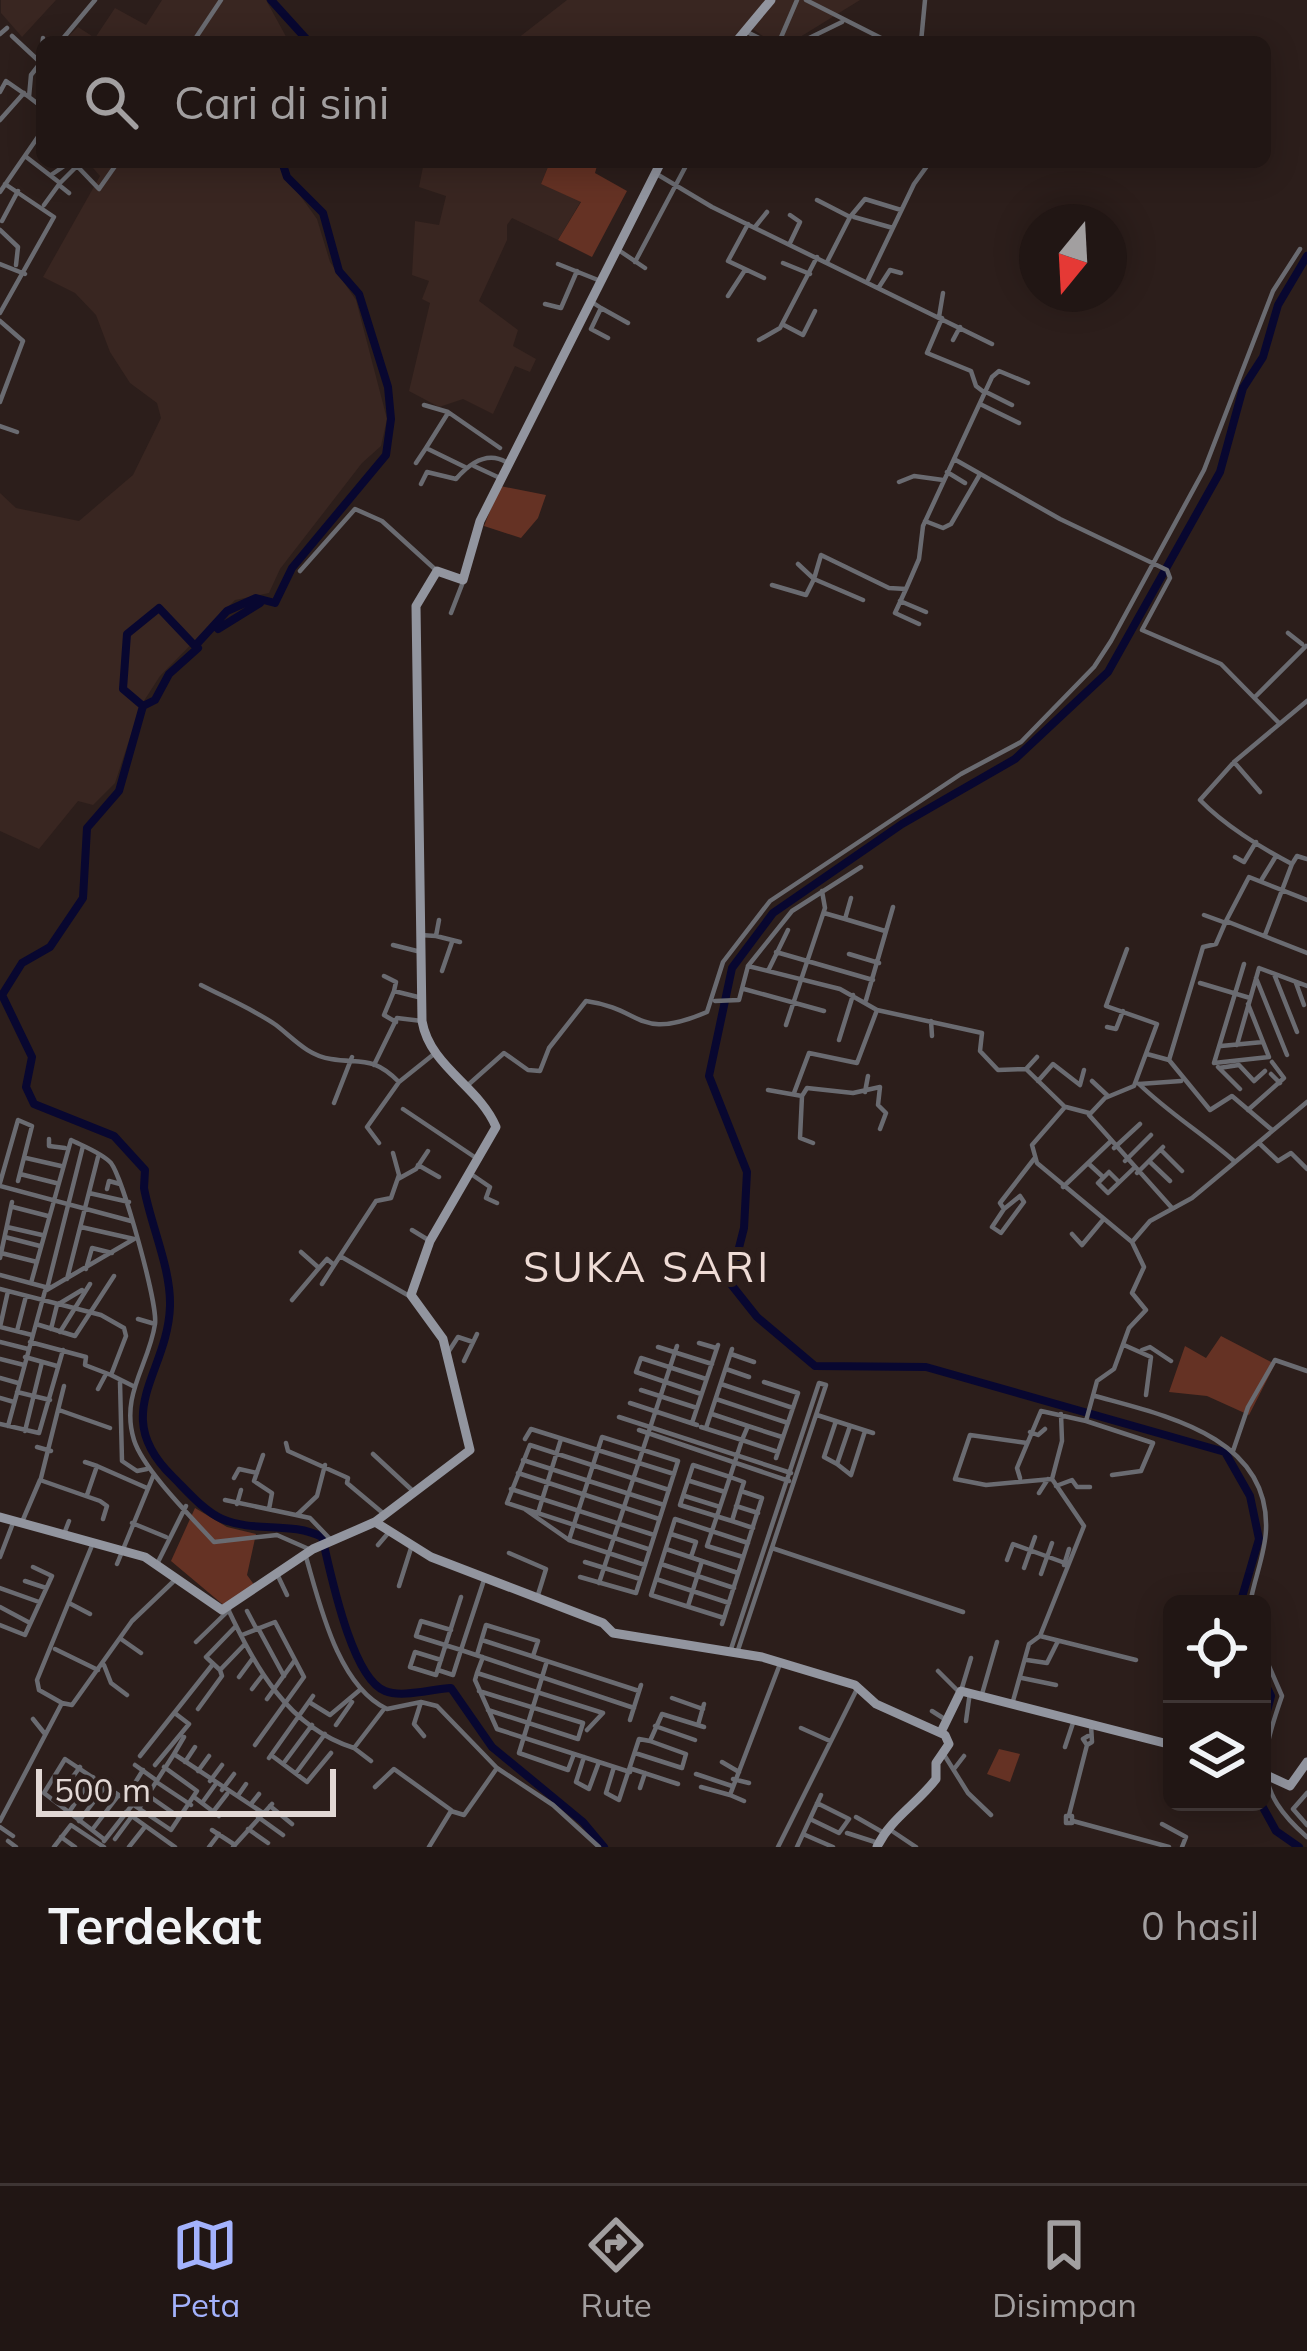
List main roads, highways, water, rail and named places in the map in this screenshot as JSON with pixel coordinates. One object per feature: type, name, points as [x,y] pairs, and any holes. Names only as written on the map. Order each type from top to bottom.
[{"type":"waterway","points":[[271,0],[304,36]]},
{"type":"waterway","points":[[284,168],[287,177],[323,213],[339,271],[359,294],[388,387],[391,419],[386,455],[292,568],[275,603],[256,598],[227,611],[195,646],[159,608],[127,634],[123,689],[143,706],[119,791],[87,828],[83,898],[50,947],[22,963],[2,995],[32,1057],[26,1087],[34,1104],[114,1136],[145,1170],[144,1188],[170,1306],[143,1413],[154,1454],[196,1500],[222,1519],[298,1529],[322,1537],[352,1645],[373,1682],[400,1694],[451,1688],[492,1747],[583,1822],[604,1847]]},
{"type":"waterway","points":[[1243,1595],[1259,1539],[1250,1496],[1225,1452],[926,1367],[815,1366],[757,1317],[730,1283],[744,1228],[747,1172],[709,1076],[732,968],[773,913],[902,824],[1015,759],[1108,672],[1220,472],[1243,388],[1263,357],[1278,305],[1307,256]]},
{"type":"waterway","points":[[218,629],[260,603]]},
{"type":"waterway","points":[[143,706],[155,700],[169,674],[198,648]]},
{"type":"waterway","points":[[1265,1811],[1276,1831],[1299,1847]]},
{"type":"district","name":"SUKA SARI","points":[[647,1267]]}]
